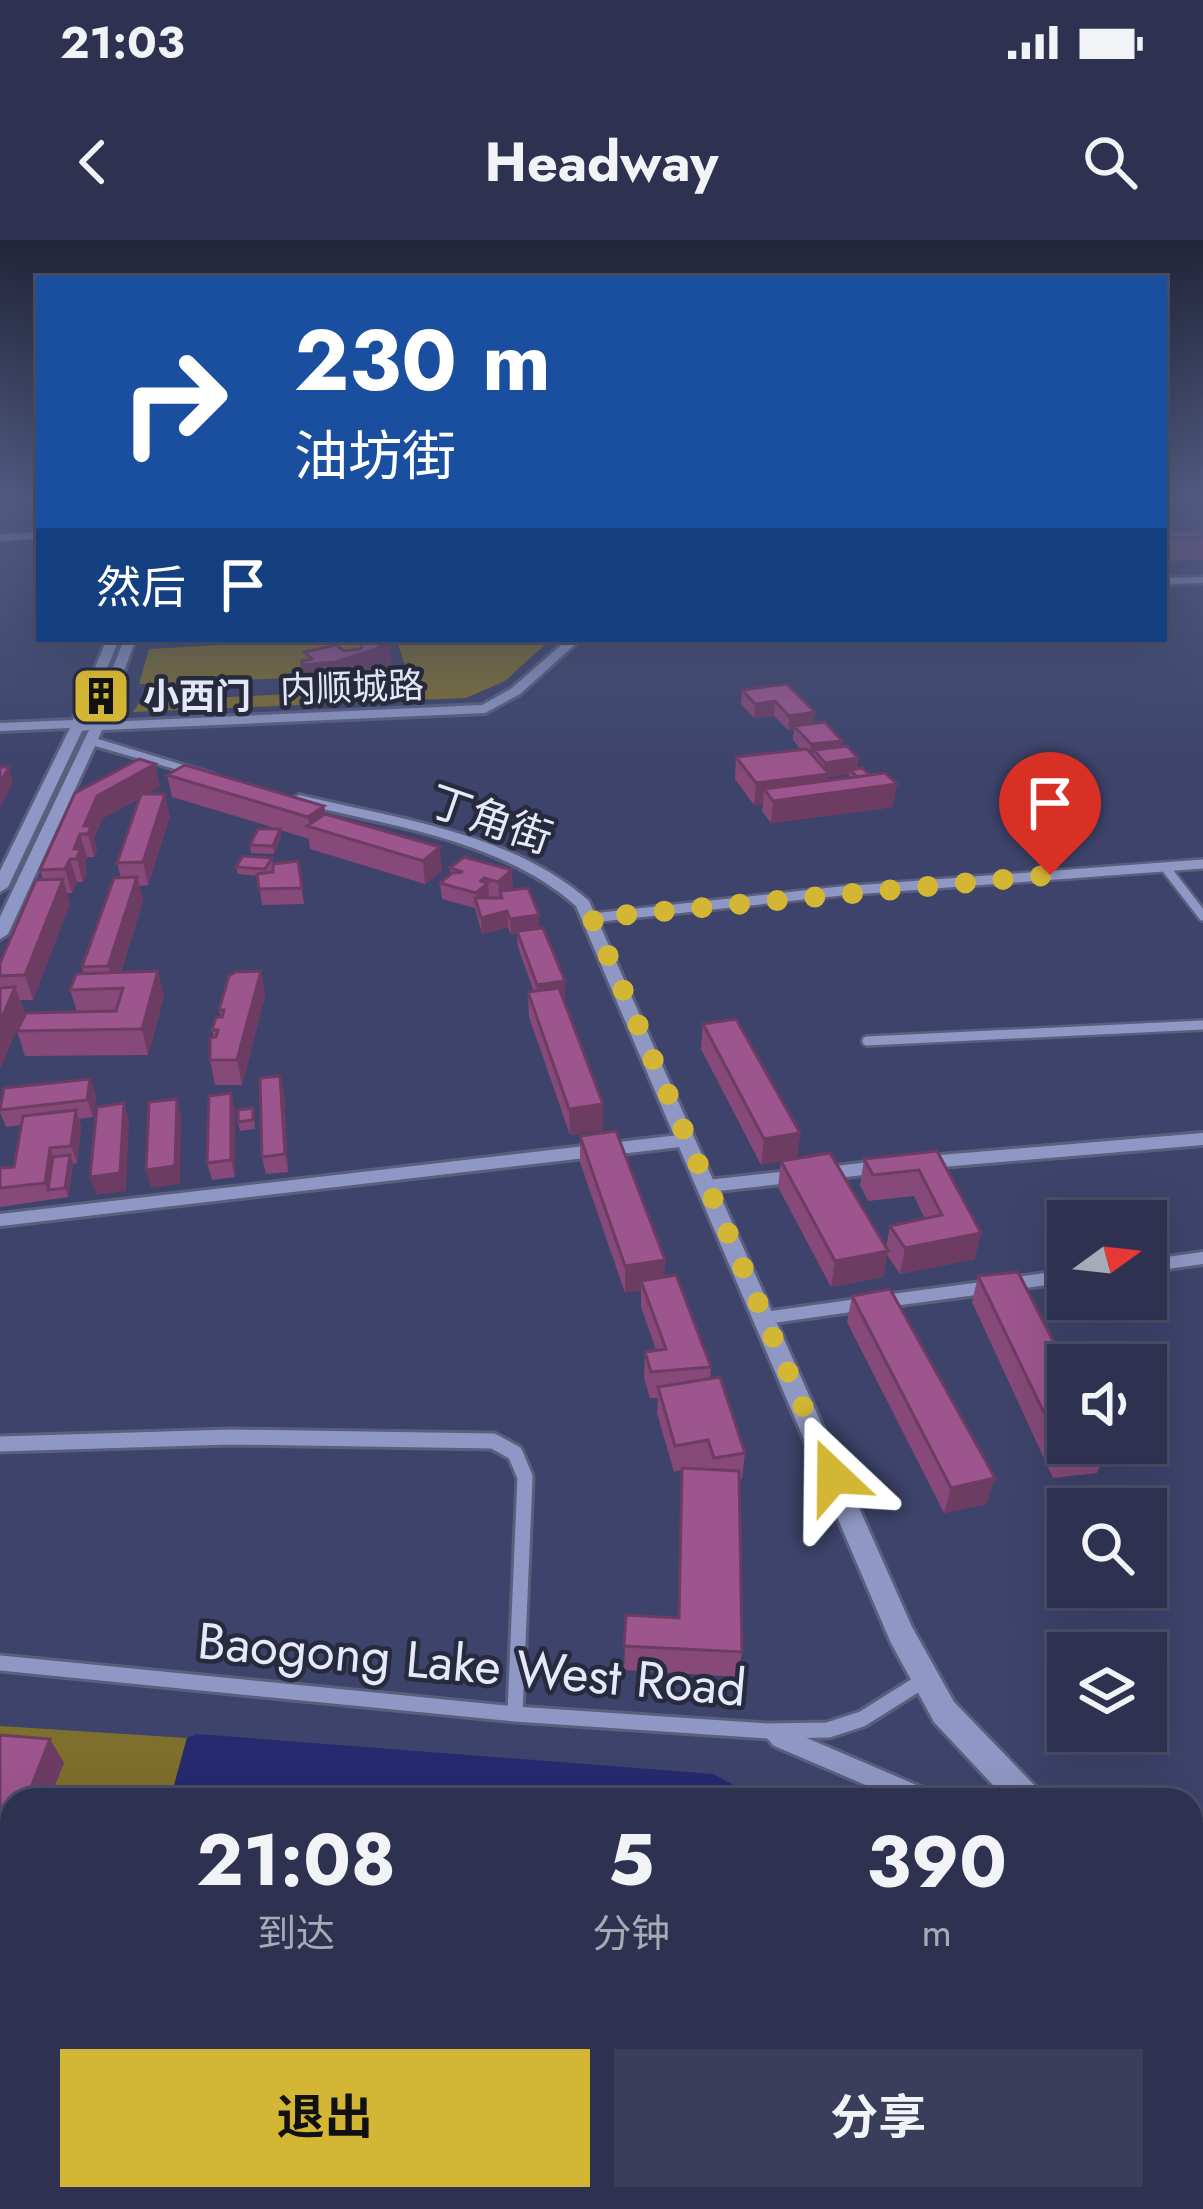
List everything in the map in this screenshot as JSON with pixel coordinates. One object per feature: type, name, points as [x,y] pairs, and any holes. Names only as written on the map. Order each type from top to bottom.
[{"type":"street","points":[[0,934],[87,727],[112,642]]},
{"type":"street","points":[[0,887],[129,642]]},
{"type":"street","name":"内顺城路","points":[[0,727],[485,709],[516,691],[572,642]]},
{"type":"street","points":[[87,727],[223,778]]},
{"type":"street","name":"丁角街","points":[[269,791],[524,862],[560,881],[592,918],[924,1680],[944,1712],[1016,1788]]},
{"type":"street","points":[[592,918],[863,889],[1203,864]]},
{"type":"street","points":[[1165,867],[1203,916]]},
{"type":"street","points":[[867,1041],[1203,1025]]},
{"type":"street","points":[[922,1162],[1203,1139]]},
{"type":"street","points":[[0,1220],[688,1140]]},
{"type":"street","points":[[708,1186],[898,1165]]},
{"type":"street","points":[[1167,1263],[1203,1258]]},
{"type":"street","points":[[765,1318],[1047,1279]]},
{"type":"street","points":[[0,1444],[231,1437],[493,1442],[515,1453],[525,1477],[514,1714]]},
{"type":"street","name":"Baogong Lake West Road","points":[[0,1663],[514,1714],[767,1731],[827,1730],[862,1719],[924,1680]]},
{"type":"street","points":[[767,1731],[898,1788]]},
{"type":"shaded area","points":[[365,642],[353,666],[295,678],[139,684],[149,649]]},
{"type":"shaded area","points":[[397,642],[548,642],[505,681],[466,698],[133,712],[141,701],[377,690],[406,668]]},
{"type":"shaded area","points":[[0,1726],[187,1738],[173,1788],[0,1788]]},
{"type":"shaded area","points":[[197,1734],[713,1774],[740,1788],[173,1788],[187,1738]]},
{"type":"building","points":[[363,642],[385,642],[336,662],[302,665],[312,659],[304,652],[336,645],[344,651],[361,649]]},
{"type":"building","points":[[787,684],[815,712],[789,716],[775,701],[755,704],[742,690]]},
{"type":"building","points":[[825,722],[842,741],[811,744],[794,726]]},
{"type":"building","points":[[847,746],[858,758],[825,763],[814,750]]},
{"type":"building","points":[[807,749],[829,774],[756,783],[736,757]]},
{"type":"building","points":[[139,759],[155,764],[97,796],[84,826],[91,826],[88,834],[80,834],[74,849],[81,849],[76,859],[70,859],[65,869],[40,870],[75,793]]},
{"type":"building","points":[[185,765],[324,806],[308,817],[167,775]]},
{"type":"building","points":[[862,768],[870,775],[857,777],[850,770]]},
{"type":"building","points":[[885,773],[897,784],[773,801],[764,789]]},
{"type":"building","points":[[141,794],[165,794],[143,862],[117,863]]},
{"type":"building","points":[[325,814],[440,847],[423,861],[307,826]]},
{"type":"building","points":[[258,829],[280,829],[273,846],[250,845]]},
{"type":"building","points":[[243,856],[272,858],[265,869],[236,867]]},
{"type":"building","points":[[464,857],[512,870],[498,882],[484,878],[481,881],[488,883],[476,893],[440,883],[452,873],[463,872],[450,868]]},
{"type":"building","points":[[298,861],[302,888],[259,889],[257,874],[273,872],[273,864]]},
{"type":"building","points":[[137,877],[108,966],[82,967],[114,878]]},
{"type":"building","points":[[63,879],[25,975],[0,976],[0,963],[36,880]]},
{"type":"building","points":[[528,888],[539,915],[510,919],[507,911],[481,918],[475,898],[502,898],[500,891]]},
{"type":"building","points":[[543,928],[565,981],[537,985],[517,931]]},
{"type":"building","points":[[158,971],[142,1029],[17,1031],[26,1013],[116,1011],[123,988],[70,990],[76,974]]},
{"type":"building","points":[[261,971],[237,1060],[210,1060],[210,1038],[216,1037],[218,1030],[212,1030],[216,1017],[222,1017],[224,1010],[219,1010],[229,976]]},
{"type":"building","points":[[15,987],[0,1022],[0,988]]},
{"type":"building","points":[[559,988],[603,1104],[569,1109],[528,992]]},
{"type":"building","points":[[736,1019],[800,1133],[764,1139],[703,1024]]},
{"type":"building","points":[[280,1076],[285,1154],[262,1157],[260,1078]]},
{"type":"building","points":[[90,1079],[87,1100],[0,1110],[4,1088]]},
{"type":"building","points":[[231,1093],[231,1160],[207,1163],[209,1096]]},
{"type":"building","points":[[177,1099],[175,1166],[146,1170],[149,1102]]},
{"type":"building","points":[[124,1103],[120,1173],[90,1177],[97,1107]]},
{"type":"building","points":[[253,1108],[253,1120],[238,1122],[238,1110]]},
{"type":"building","points":[[76,1110],[71,1146],[50,1148],[45,1183],[0,1188],[0,1168],[14,1167],[23,1116]]},
{"type":"building","points":[[616,1131],[665,1260],[625,1266],[580,1136]]},
{"type":"building","points":[[937,1151],[981,1233],[905,1248],[890,1226],[942,1215],[919,1170],[873,1175],[864,1159]]},
{"type":"building","points":[[830,1153],[888,1251],[835,1261],[781,1161]]},
{"type":"building","points":[[70,1155],[65,1188],[48,1190],[53,1157]]},
{"type":"building","points":[[1018,1272],[1055,1344],[1047,1344],[1047,1419],[978,1276]]},
{"type":"building","points":[[676,1275],[711,1367],[651,1372],[645,1352],[666,1349],[641,1281]]},
{"type":"building","points":[[890,1289],[995,1478],[951,1488],[852,1296]]},
{"type":"building","points":[[720,1377],[745,1453],[714,1458],[708,1440],[675,1446],[658,1387]]},
{"type":"building","points":[[682,1468],[739,1471],[742,1652],[624,1646],[626,1615],[679,1618]]},
{"type":"building","points":[[0,1735],[50,1739],[31,1788],[0,1788]]},
{"type":"place","name":"小西门","points":[[101,696]]},
{"type":"route","points":[[833,1476],[592,918],[841,891],[1050,875]]}]
